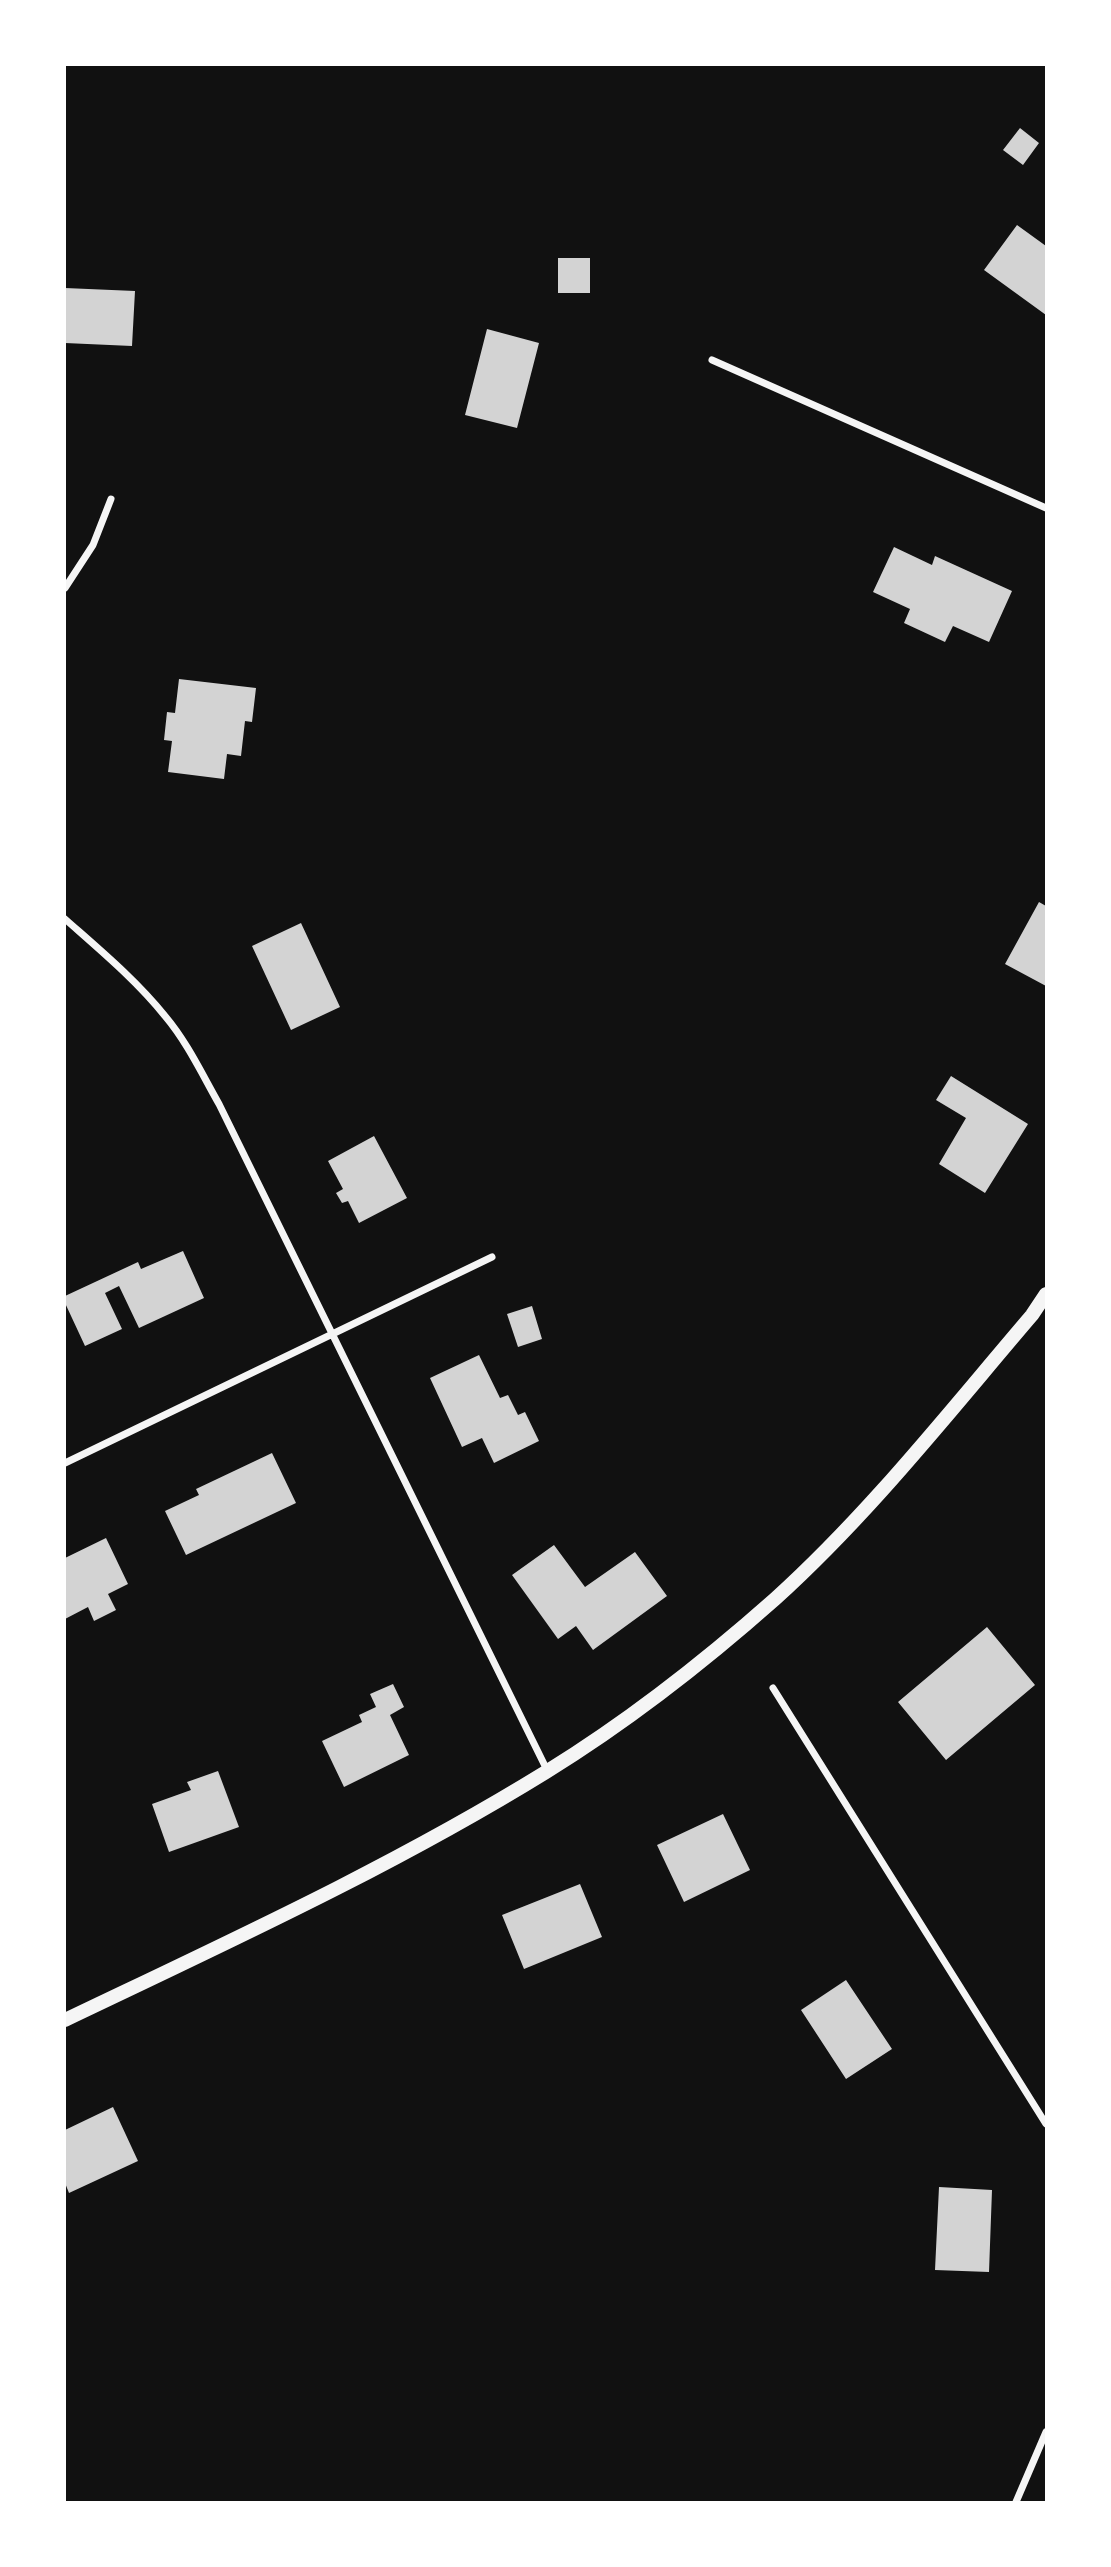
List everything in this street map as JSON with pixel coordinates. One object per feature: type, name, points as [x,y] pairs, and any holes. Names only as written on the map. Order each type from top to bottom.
[{"type":"main road","points":[[65,2021],[338,1888],[548,1771],[608,1731],[773,1600],[827,1550],[875,1500],[1032,1315],[1046,1294]]},
{"type":"street","points":[[712,360],[1046,508]]},
{"type":"street","points":[[65,588],[93,545],[111,499]]},
{"type":"street","points":[[65,919],[131,979],[167,1018],[195,1061],[219,1104],[548,1771]]},
{"type":"street","points":[[65,1463],[492,1257]]},
{"type":"street","points":[[773,1688],[1046,2124]]},
{"type":"street","points":[[1016,2502],[1046,2432]]},
{"type":"building","points":[[1020,128],[1039,143],[1023,165],[1003,150]]},
{"type":"building","points":[[1017,225],[1046,246],[1046,315],[984,270]]},
{"type":"building","points":[[558,258],[590,258],[590,293],[558,293]]},
{"type":"building","points":[[65,288],[135,291],[132,346],[65,343]]},
{"type":"building","points":[[487,329],[539,343],[517,428],[465,415]]},
{"type":"building","points":[[894,547],[932,565],[935,556],[1012,591],[989,642],[953,626],[945,642],[904,623],[910,609],[873,592]]},
{"type":"building","points":[[179,679],[256,688],[252,722],[245,721],[241,756],[227,754],[224,779],[168,772],[172,741],[164,740],[167,712],[175,713]]},
{"type":"building","points":[[1039,902],[1046,906],[1046,986],[1005,964]]},
{"type":"building","points":[[301,923],[340,1007],[291,1030],[252,946]]},
{"type":"building","points":[[951,1076],[1028,1124],[985,1193],[939,1164],[966,1118],[936,1100]]},
{"type":"building","points":[[374,1136],[407,1198],[359,1223],[348,1201],[342,1203],[336,1193],[343,1189],[328,1161]]},
{"type":"building","points":[[183,1251],[204,1298],[139,1328],[119,1286],[105,1293],[122,1329],[85,1346],[65,1303],[65,1296],[138,1262],[141,1269]]},
{"type":"building","points":[[532,1306],[542,1339],[518,1347],[507,1314]]},
{"type":"building","points":[[479,1355],[500,1398],[508,1395],[518,1415],[525,1412],[539,1441],[494,1463],[482,1438],[462,1447],[430,1378]]},
{"type":"building","points":[[272,1453],[296,1503],[186,1555],[165,1511],[199,1495],[196,1489]]},
{"type":"building","points":[[106,1538],[128,1584],[108,1594],[116,1610],[94,1621],[88,1607],[65,1619],[65,1558]]},
{"type":"building","points":[[554,1545],[585,1587],[635,1552],[667,1596],[593,1650],[576,1626],[558,1639],[512,1575]]},
{"type":"building","points":[[987,1627],[1035,1685],[946,1760],[898,1702]]},
{"type":"building","points":[[393,1684],[404,1707],[390,1715],[409,1755],[344,1787],[322,1741],[362,1722],[359,1715],[376,1707],[370,1694]]},
{"type":"building","points":[[218,1771],[239,1827],[169,1852],[152,1804],[191,1790],[187,1782]]},
{"type":"building","points":[[723,1814],[750,1870],[684,1902],[657,1845]]},
{"type":"building","points":[[580,1884],[602,1937],[524,1969],[502,1915]]},
{"type":"building","points":[[846,1980],[892,2049],[846,2079],[801,2010]]},
{"type":"building","points":[[113,2107],[138,2161],[69,2193],[65,2183],[65,2130]]},
{"type":"building","points":[[939,2187],[992,2190],[989,2272],[935,2270]]}]
